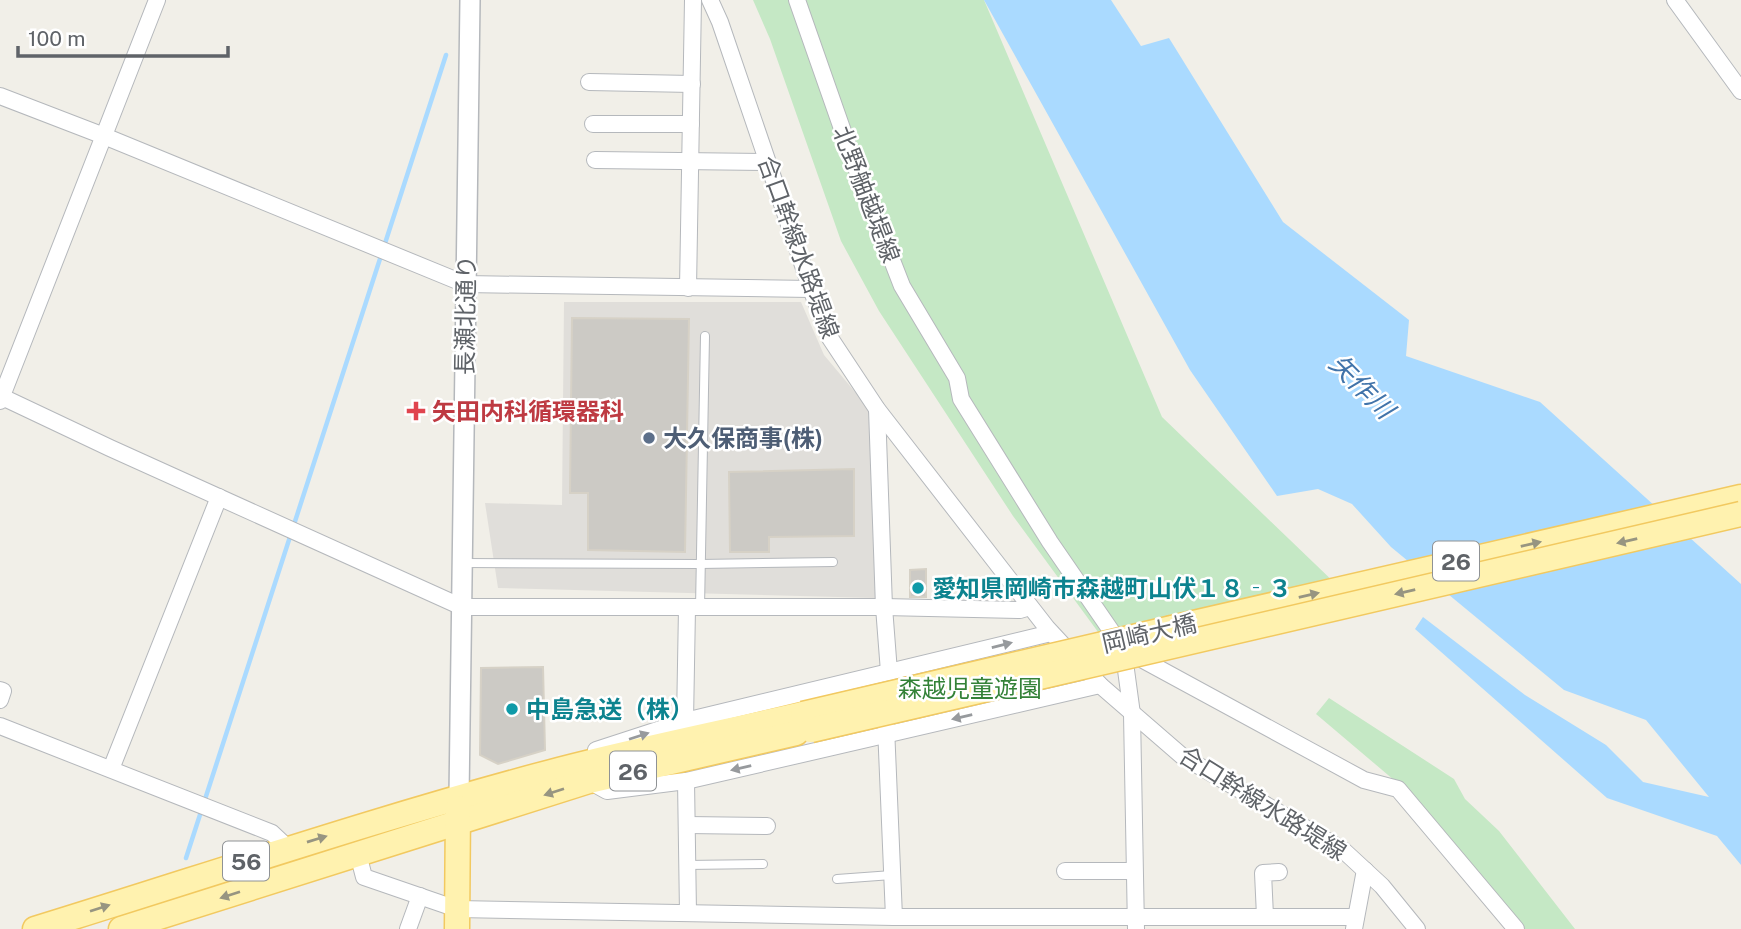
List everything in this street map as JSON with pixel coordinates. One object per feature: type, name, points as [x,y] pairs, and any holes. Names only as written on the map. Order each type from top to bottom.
[{"type":"main road","name":"岡崎大橋","points":[[807,722],[1340,588],[1741,497]]},
{"type":"main road","name":"岡崎大橋","points":[[807,722],[1741,514]]},
{"type":"main road","name":"26","points":[[459,797],[554,771],[807,722]]},
{"type":"main road","name":"26","points":[[458,823],[589,781],[807,722]]},
{"type":"main road","points":[[457,919],[459,797]]},
{"type":"main road","name":"56","points":[[35,929],[288,848],[459,797]]},
{"type":"main road","name":"56","points":[[121,929],[164,923],[358,854],[458,823]]},
{"type":"street","points":[[157,0],[1,398],[462,607],[884,607],[1020,610],[1030,607]]},
{"type":"street","name":"長瀬北通り","points":[[459,797],[470,0]]},
{"type":"street","points":[[688,288],[693,0]]},
{"type":"street","name":"合口幹線水路堤線","points":[[710,0],[830,338],[877,409],[1051,633],[1100,685],[1182,756],[1343,850],[1382,886],[1417,929]]},
{"type":"street","name":"北野舳越堤線","points":[[797,0],[853,160],[902,286],[957,378],[961,398],[1050,542],[1123,648]]},
{"type":"street","points":[[1675,0],[1741,91]]},
{"type":"street","points":[[589,82],[692,84]]},
{"type":"street","points":[[0,96],[104,136],[465,285],[811,289]]},
{"type":"street","points":[[593,124],[691,124]]},
{"type":"street","points":[[595,160],[766,162]]},
{"type":"street","points":[[877,409],[894,917]]},
{"type":"street","points":[[111,769],[219,497]]},
{"type":"street","points":[[685,721],[694,608]]},
{"type":"street","points":[[554,771],[582,755],[685,721],[1051,633]]},
{"type":"street","points":[[1123,648],[1132,714],[1136,922]]},
{"type":"street","points":[[1123,648],[1364,780],[1398,789],[1516,929]]},
{"type":"street","points":[[589,781],[607,791],[686,781],[1100,685]]},
{"type":"street","points":[[0,690],[3,691],[0,700]]},
{"type":"street","points":[[0,726],[272,833],[288,848]]},
{"type":"street","points":[[678,918],[686,864],[686,781]]},
{"type":"street","points":[[687,825],[767,826]]},
{"type":"street","points":[[358,854],[364,877],[420,896],[457,919],[678,918],[781,921],[894,917],[1012,923],[1232,923],[1265,916],[1355,923],[1365,870]]},
{"type":"street","points":[[1065,871],[1134,871]]},
{"type":"street","points":[[1265,916],[1264,873],[1279,872]]},
{"type":"street","points":[[408,929],[420,896]]},
{"type":"lane","points":[[694,608],[700,564],[705,336]]},
{"type":"lane","points":[[463,563],[833,562]]},
{"type":"lane","points":[[686,864],[763,864]]},
{"type":"lane","points":[[836,879],[892,875]]},
{"type":"shaded area","points":[[564,302],[801,302],[824,355],[871,411],[876,598],[498,588],[485,503],[562,505]]},
{"type":"green space","points":[[753,0],[984,0],[1162,417],[1340,588],[1109,647],[1013,516],[879,311],[841,241],[770,39]]},
{"type":"green space","points":[[1329,698],[1454,779],[1465,799],[1499,831],[1575,929],[1521,929],[1401,786],[1316,714]]},
{"type":"water","name":"矢作川","points":[[984,0],[1111,0],[1141,46],[1169,38],[1283,222],[1409,320],[1406,356],[1540,402],[1741,584],[1741,865],[1717,836],[1607,798],[1415,629],[1423,617],[1525,695],[1606,745],[1643,782],[1709,797],[1646,720],[1564,690],[1391,547],[1352,504],[1318,489],[1277,496],[1190,370]]},
{"type":"building","points":[[572,318],[689,319],[685,552],[588,550],[588,493],[570,493]]},
{"type":"building","points":[[854,469],[854,536],[769,537],[769,552],[730,552],[729,472]]},
{"type":"building","name":"愛知県岡崎市森越町山伏１８‐３","points":[[926,569],[926,597],[910,597],[910,570]]},
{"type":"building","name":"中島急送（株）","points":[[543,667],[545,750],[498,764],[480,755],[481,668]]},
{"type":"waterway","points":[[186,858],[446,55]]},
{"type":"place","name":"矢田内科循環器科","points":[[416,411]]},
{"type":"place","name":"大久保商事(株)","points":[[649,438]]},
{"type":"place","name":"愛知県岡崎市森越町山伏１８‐３","points":[[918,588]]},
{"type":"place","name":"中島急送（株）","points":[[512,709]]},
{"type":"park label","name":"森越児童遊園","points":[[970,688]]}]
